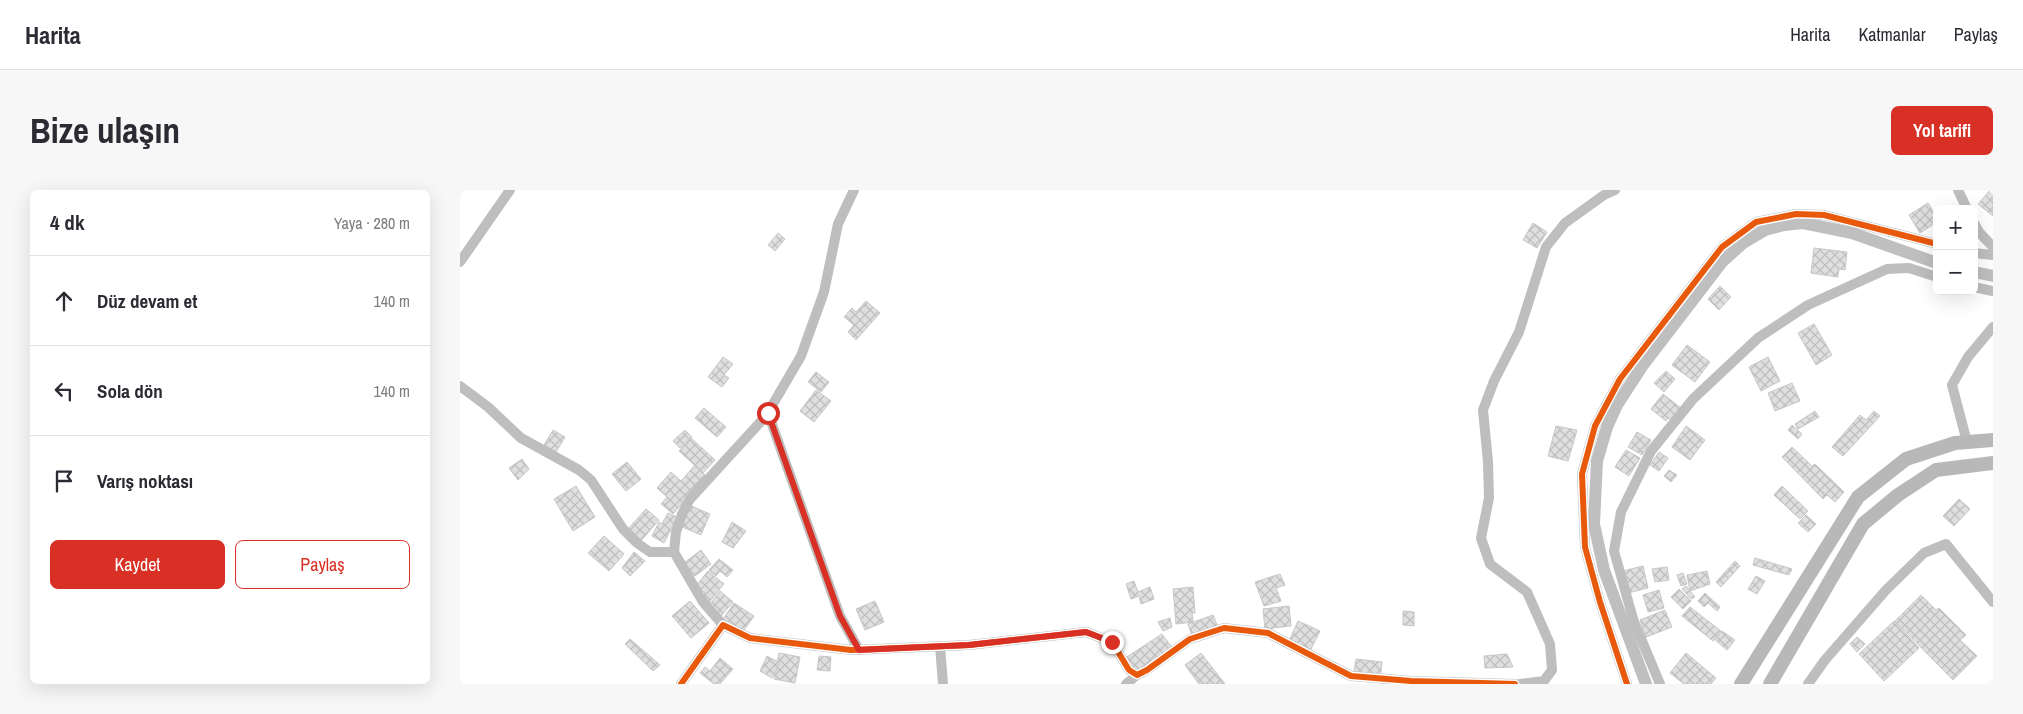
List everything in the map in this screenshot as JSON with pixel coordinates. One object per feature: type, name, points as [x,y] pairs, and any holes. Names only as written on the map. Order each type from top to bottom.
[{"type":"main road","points":[[1742,684],[1858,497],[1906,459],[1955,443],[1993,440]]},
{"type":"main road","points":[[1770,684],[1863,524],[1898,495],[1936,470],[1993,464]]},
{"type":"street","points":[[460,262],[510,190]]},
{"type":"street","points":[[854,190],[838,224],[824,292],[801,356],[768,413],[690,499],[682,514],[676,532],[674,552],[703,602],[723,625],[750,638],[859,650],[969,645],[1086,632],[1112,642],[1129,670],[1137,675]]},
{"type":"street","points":[[1520,684],[1544,681],[1552,670],[1550,644],[1527,592],[1490,564],[1481,538],[1488,498],[1488,462],[1483,410],[1494,381],[1519,332],[1546,247],[1565,222],[1604,195],[1615,190]]},
{"type":"street","points":[[1958,190],[1965,205]]},
{"type":"street","points":[[1628,684],[1600,602],[1586,547],[1582,474],[1595,426],[1620,379],[1722,247],[1756,222],[1796,214],[1824,215],[1933,243]]},
{"type":"street","points":[[1978,230],[1993,247]]},
{"type":"street","points":[[1978,254],[1993,255]]},
{"type":"street","points":[[1660,684],[1634,622],[1614,551],[1621,512],[1651,451],[1693,399],[1758,338],[1808,305],[1887,269],[1909,268],[1933,276]]},
{"type":"street","points":[[1978,287],[1993,292]]},
{"type":"street","points":[[1967,442],[1952,385],[1968,357],[1993,327]]},
{"type":"street","points":[[460,386],[488,406],[521,438],[579,470],[591,480],[623,529],[637,543],[650,552],[674,552]]},
{"type":"street","points":[[768,413],[840,616],[859,650]]},
{"type":"street","points":[[1808,684],[1825,660],[1886,590],[1924,553],[1946,544],[1993,602]]},
{"type":"street","points":[[681,684],[723,625]]},
{"type":"street","points":[[1126,684],[1190,639],[1224,628],[1268,633],[1351,676],[1411,681],[1515,684]]},
{"type":"street","points":[[940,646],[942,684]]},
{"type":"building","points":[[1990,190],[1993,190],[1993,216],[1978,204]]},
{"type":"building","points":[[1928,203],[1933,211],[1933,225],[1920,233],[1909,215]]},
{"type":"building","points":[[1533,223],[1547,232],[1537,248],[1523,240]]},
{"type":"building","points":[[778,233],[785,239],[775,251],[768,245]]},
{"type":"building","points":[[1814,248],[1847,252],[1845,270],[1839,269],[1838,277],[1811,273]]},
{"type":"building","points":[[1720,286],[1731,297],[1719,310],[1708,299]]},
{"type":"building","points":[[866,301],[880,313],[856,340],[848,332],[854,325],[844,317],[852,308],[856,312]]},
{"type":"building","points":[[1814,324],[1832,355],[1816,365],[1798,333]]},
{"type":"building","points":[[1687,345],[1710,362],[1695,382],[1672,365]]},
{"type":"building","points":[[723,357],[733,364],[724,375],[729,378],[722,387],[708,377]]},
{"type":"building","points":[[1768,357],[1780,381],[1761,391],[1749,367]]},
{"type":"building","points":[[1666,371],[1675,379],[1664,392],[1654,383]]},
{"type":"building","points":[[816,372],[829,382],[821,392],[808,382]]},
{"type":"building","points":[[1792,383],[1800,401],[1775,411],[1768,393]]},
{"type":"building","points":[[816,390],[831,401],[814,422],[800,411]]},
{"type":"building","points":[[1663,394],[1681,408],[1671,420],[1668,418],[1666,421],[1651,409]]},
{"type":"building","points":[[704,408],[726,427],[717,437],[695,418]]},
{"type":"building","points":[[1815,411],[1819,417],[1798,429],[1795,424]]},
{"type":"building","points":[[1874,411],[1880,416],[1843,456],[1832,447],[1860,415],[1866,420]]},
{"type":"building","points":[[1792,425],[1802,434],[1798,439],[1788,430]]},
{"type":"building","points":[[1556,426],[1577,430],[1568,461],[1548,456]]},
{"type":"building","points":[[1686,426],[1705,440],[1690,460],[1672,447]]},
{"type":"building","points":[[553,430],[565,437],[556,452],[544,445]]},
{"type":"building","points":[[685,430],[692,437],[680,448],[673,441]]},
{"type":"building","points":[[1637,432],[1651,440],[1642,455],[1628,447]]},
{"type":"building","points":[[691,438],[715,460],[703,473],[679,451]]},
{"type":"building","points":[[1792,447],[1812,466],[1815,464],[1844,492],[1835,502],[1827,495],[1823,499],[1782,457]]},
{"type":"building","points":[[1626,450],[1640,458],[1629,476],[1615,467]]},
{"type":"building","points":[[1659,452],[1668,458],[1659,471],[1650,465]]},
{"type":"building","points":[[522,459],[529,469],[518,480],[509,468]]},
{"type":"building","points":[[627,462],[641,479],[626,491],[612,474]]},
{"type":"building","points":[[694,466],[706,476],[673,514],[661,504],[667,497],[657,488],[671,472],[681,481]]},
{"type":"building","points":[[1669,470],[1677,475],[1671,482],[1664,476]]},
{"type":"building","points":[[576,486],[595,517],[573,531],[554,499]]},
{"type":"building","points":[[1782,486],[1808,511],[1800,519],[1774,495]]},
{"type":"building","points":[[1959,499],[1970,509],[1954,526],[1943,516]]},
{"type":"building","points":[[689,505],[710,514],[701,535],[680,526]]},
{"type":"building","points":[[646,509],[659,520],[640,542],[627,530]]},
{"type":"building","points":[[668,513],[677,517],[664,543],[652,536],[659,522],[662,524]]},
{"type":"building","points":[[1806,515],[1816,524],[1808,532],[1798,523]]},
{"type":"building","points":[[732,522],[746,531],[733,548],[722,542]]},
{"type":"building","points":[[604,536],[624,554],[609,571],[588,553]]},
{"type":"building","points":[[701,550],[711,564],[695,576],[684,563]]},
{"type":"building","points":[[634,552],[645,561],[630,576],[622,568]]},
{"type":"building","points":[[1755,558],[1792,569],[1789,575],[1753,565]]},
{"type":"building","points":[[719,559],[733,570],[727,577],[720,571],[716,576],[709,570]]},
{"type":"building","points":[[1735,561],[1740,566],[1721,587],[1716,582]]},
{"type":"building","points":[[1643,566],[1648,588],[1628,593],[1623,571]]},
{"type":"building","points":[[1667,567],[1669,580],[1655,582],[1652,569]]},
{"type":"building","points":[[708,571],[724,584],[709,602],[702,596],[705,593],[696,586]]},
{"type":"building","points":[[1707,571],[1710,584],[1690,591],[1687,575]]},
{"type":"building","points":[[1683,573],[1687,584],[1681,586],[1677,575]]},
{"type":"building","points":[[1280,574],[1285,585],[1276,588],[1281,601],[1264,606],[1255,582]]},
{"type":"building","points":[[1756,576],[1765,581],[1757,594],[1748,589]]},
{"type":"building","points":[[1134,581],[1138,592],[1150,587],[1154,599],[1141,604],[1139,596],[1131,599],[1126,584]]},
{"type":"building","points":[[1686,586],[1695,597],[1691,599],[1682,589]]},
{"type":"building","points":[[1193,587],[1195,613],[1192,613],[1193,622],[1176,624],[1173,589]]},
{"type":"building","points":[[1679,589],[1691,601],[1683,609],[1671,597]]},
{"type":"building","points":[[1659,590],[1664,608],[1648,612],[1643,595]]},
{"type":"building","points":[[720,591],[733,602],[721,616],[708,606]]},
{"type":"building","points":[[1705,593],[1720,607],[1717,611],[1708,603],[1704,607],[1698,601]]},
{"type":"building","points":[[1921,595],[1936,610],[1939,608],[1966,635],[1960,640],[1977,656],[1953,680],[1895,621]]},
{"type":"building","points":[[690,601],[709,623],[691,638],[672,616]]},
{"type":"building","points":[[875,601],[884,622],[865,630],[856,609]]},
{"type":"building","points":[[734,603],[754,616],[742,633],[723,619]]},
{"type":"building","points":[[1289,606],[1291,626],[1265,629],[1263,609]]},
{"type":"building","points":[[1690,607],[1721,631],[1713,641],[1682,616]]},
{"type":"building","points":[[1665,610],[1672,627],[1646,637],[1640,620]]},
{"type":"building","points":[[1403,611],[1414,612],[1414,626],[1403,625]]},
{"type":"building","points":[[1213,615],[1218,627],[1192,636],[1188,624]]},
{"type":"building","points":[[1170,618],[1172,627],[1163,631],[1158,622]]},
{"type":"building","points":[[1298,621],[1320,631],[1310,651],[1289,641]]},
{"type":"building","points":[[1894,621],[1919,648],[1884,681],[1859,654]]},
{"type":"building","points":[[1722,631],[1735,640],[1727,650],[1715,640]]},
{"type":"building","points":[[1162,634],[1173,649],[1132,676],[1122,660]]},
{"type":"building","points":[[1857,637],[1865,644],[1857,652],[1850,644]]},
{"type":"building","points":[[630,639],[660,665],[653,671],[625,644]]},
{"type":"building","points":[[779,653],[800,657],[795,683],[774,679]]},
{"type":"building","points":[[1201,653],[1225,684],[1199,684],[1185,665]]},
{"type":"building","points":[[1686,653],[1716,678],[1711,684],[1684,684],[1670,673]]},
{"type":"building","points":[[1507,654],[1513,667],[1485,668],[1484,656]]},
{"type":"building","points":[[767,656],[780,663],[772,678],[760,671]]},
{"type":"building","points":[[819,656],[831,657],[830,671],[817,670]]},
{"type":"building","points":[[720,658],[733,669],[720,684],[714,684],[700,673],[705,667],[710,671]]},
{"type":"building","points":[[1356,659],[1382,662],[1380,680],[1353,677]]},
{"type":"waterway","points":[[1646,684],[1604,570],[1594,524],[1597,461],[1607,427],[1617,405],[1643,365],[1722,262],[1743,243],[1765,230],[1803,223],[1852,233],[1933,262]]},
{"type":"waterway","points":[[1978,273],[1993,276]]},
{"type":"cycle path","points":[[1627,684],[1600,602],[1585,547],[1582,474],[1595,426],[1620,379],[1722,247],[1756,222],[1796,214],[1824,215],[1933,243]]},
{"type":"cycle path","points":[[681,684],[723,625],[750,638],[851,650],[969,645],[1086,632],[1112,642],[1129,670],[1137,675],[1190,639],[1224,628],[1268,633],[1351,676],[1411,681],[1515,684]]},
{"type":"route","points":[[768,413],[840,616],[859,650],[969,645],[1086,632],[1112,642]]}]
